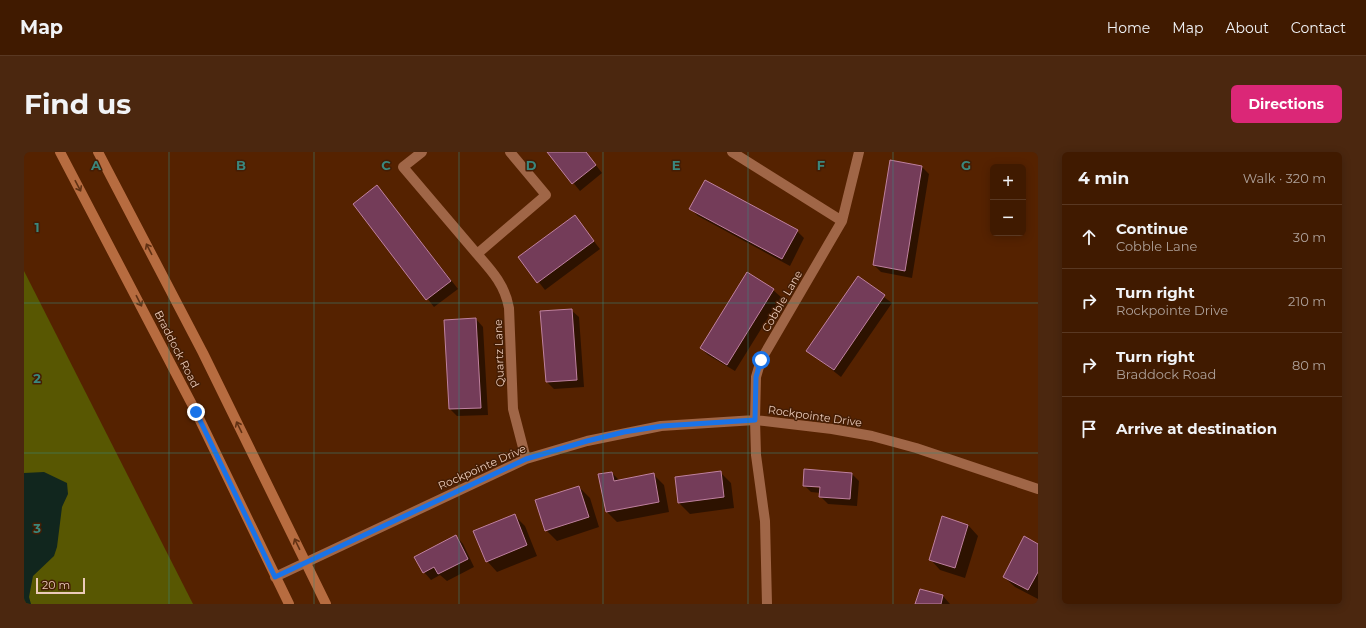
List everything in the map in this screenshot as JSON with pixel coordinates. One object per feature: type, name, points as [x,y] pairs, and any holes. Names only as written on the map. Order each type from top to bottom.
[{"type":"main road","name":"Braddock Road","points":[[60,152],[196,412],[289,604]]},
{"type":"main road","name":"Braddock Road","points":[[98,152],[203,353],[326,604]]},
{"type":"street","name":"Quartz Lane","points":[[422,152],[403,167],[498,278],[506,294],[509,308],[512,409],[526,459]]},
{"type":"street","points":[[477,254],[546,195],[510,152]]},
{"type":"street","points":[[732,152],[842,221]]},
{"type":"street","name":"Cobble Lane","points":[[767,604],[766,521],[756,455],[756,377],[761,360],[842,221],[859,152]]},
{"type":"street","name":"Rockpointe Drive","points":[[275,577],[305,561],[526,459],[624,432],[662,426],[755,420],[832,429],[872,436],[916,448],[1038,489]]},
{"type":"shaded area","points":[[24,271],[193,604],[24,604]]},
{"type":"shaded area","points":[[44,472],[67,483],[68,494],[62,507],[57,547],[54,556],[33,576],[29,597],[31,604],[24,604],[24,473]]},
{"type":"building","points":[[547,152],[586,152],[596,165],[572,184]]},
{"type":"building","points":[[890,160],[922,166],[905,271],[873,265]]},
{"type":"building","points":[[705,180],[798,230],[782,259],[689,209]]},
{"type":"building","points":[[377,185],[451,281],[426,300],[353,204]]},
{"type":"building","points":[[575,215],[594,241],[537,283],[518,257]]},
{"type":"building","points":[[747,272],[774,289],[727,365],[700,348]]},
{"type":"building","points":[[858,276],[885,295],[834,370],[806,351]]},
{"type":"building","points":[[572,309],[577,380],[546,382],[540,311]]},
{"type":"building","points":[[476,318],[481,408],[449,409],[444,320]]},
{"type":"building","points":[[804,469],[852,473],[850,499],[819,497],[820,487],[803,486]]},
{"type":"building","points":[[721,471],[724,497],[678,503],[675,477]]},
{"type":"building","points":[[612,472],[614,481],[654,473],[659,502],[606,512],[598,474]]},
{"type":"building","points":[[579,486],[589,517],[545,531],[535,500]]},
{"type":"building","points":[[515,514],[527,545],[486,562],[473,531]]},
{"type":"building","points":[[942,516],[968,525],[955,568],[929,560]]},
{"type":"building","points":[[456,535],[468,559],[438,574],[434,567],[423,573],[414,557]]},
{"type":"building","points":[[1024,536],[1038,544],[1038,572],[1028,590],[1003,577]]},
{"type":"building","points":[[920,589],[943,595],[941,604],[915,604]]},
{"type":"route","points":[[196,412],[275,577],[305,561],[526,459],[557,449],[624,432],[662,426],[755,420],[756,377],[761,360]]}]
